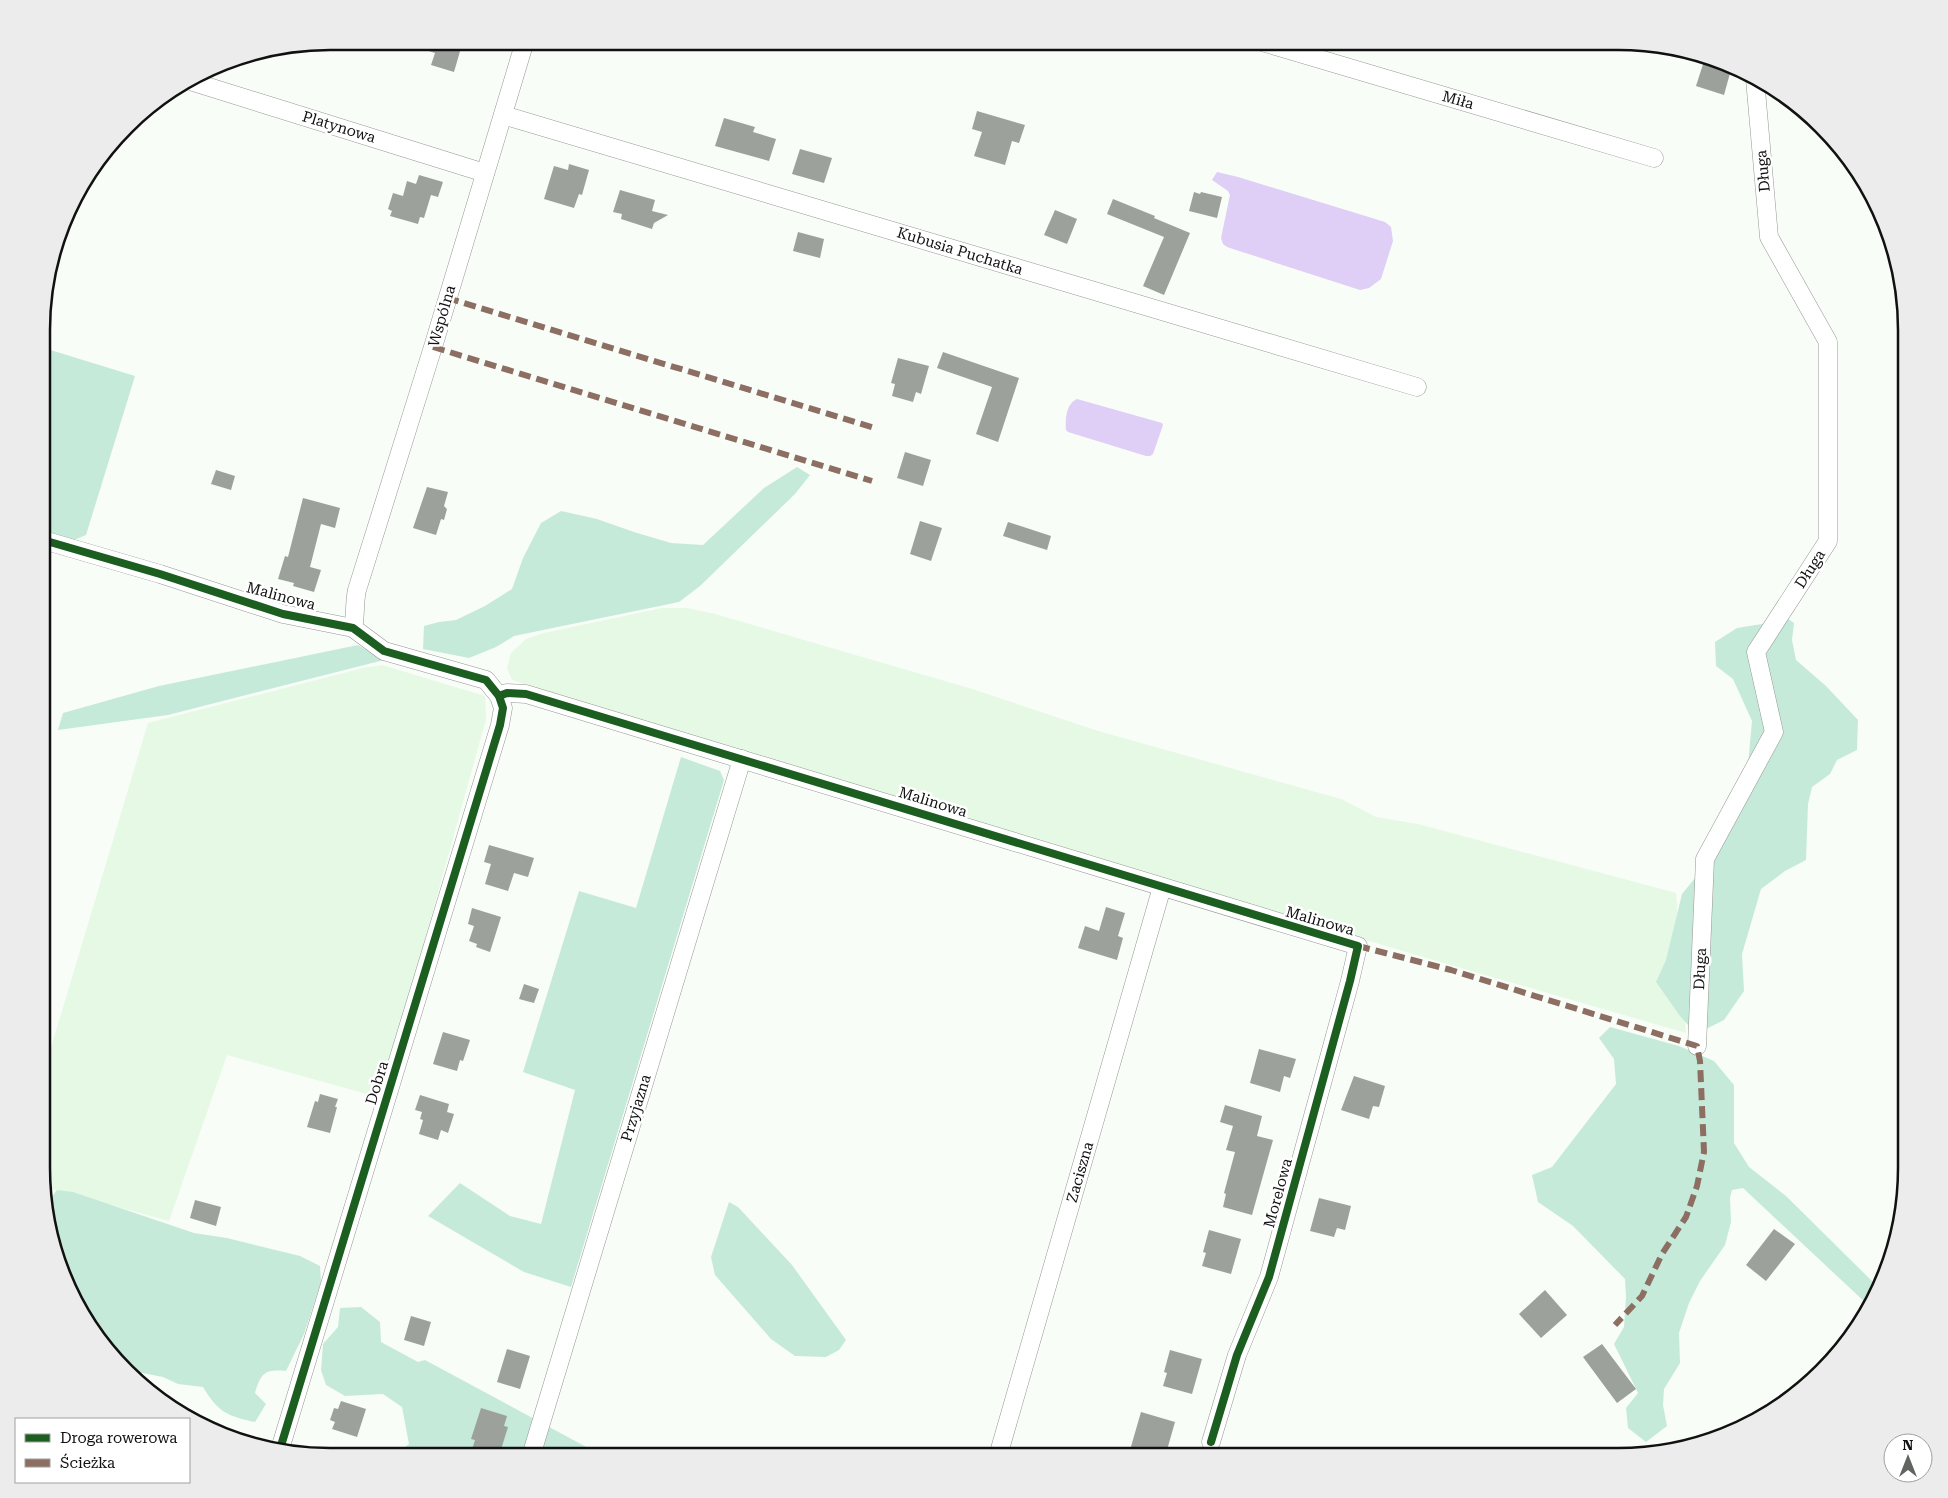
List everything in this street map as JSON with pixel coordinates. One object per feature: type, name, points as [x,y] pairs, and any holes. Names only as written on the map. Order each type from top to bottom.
[{"type":"street","name":"Wspólna","points":[[353,628],[356,616],[354,604],[357,590],[522,50]]},
{"type":"street","name":"Miła","points":[[1289,50],[1654,158]]},
{"type":"street","name":"Platynowa","points":[[197,83],[486,173]]},
{"type":"street","name":"Długa","points":[[1697,1046],[1705,859],[1774,732],[1756,652],[1828,541],[1828,342],[1769,237],[1756,86]]},
{"type":"street","name":"Kubusia Puchatka","points":[[503,115],[1417,387]]},
{"type":"street","name":"Malinowa","points":[[50,542],[160,574],[283,614],[353,628],[384,652],[486,680],[499,696],[507,693],[526,694],[1358,946]]},
{"type":"street","name":"Dobra","points":[[281,1444],[500,725],[503,708],[499,696]]},
{"type":"street","name":"Przyjazna","points":[[533,1448],[742,759]]},
{"type":"street","name":"Zaciszna","points":[[1000,1448],[1162,887]]},
{"type":"street","name":"Morelowa","points":[[1210,1442],[1237,1355],[1269,1276],[1348,990],[1358,946]]},
{"type":"green space","points":[[50,350],[135,376],[86,535],[74,540],[50,533]]},
{"type":"green space","points":[[797,467],[810,475],[795,494],[700,586],[679,602],[514,636],[496,647],[469,658],[423,649],[424,626],[456,620],[485,606],[512,589],[523,558],[541,523],[561,511],[597,519],[671,543],[703,545],[764,488]]},
{"type":"green space","points":[[662,608],[687,608],[715,614],[972,689],[1098,731],[1341,799],[1376,817],[1418,824],[1676,893],[1686,1033],[1413,954],[929,809],[512,680],[507,668],[511,653],[526,639],[544,633]]},
{"type":"green space","points":[[1784,616],[1794,623],[1792,640],[1796,660],[1826,686],[1858,720],[1857,750],[1837,760],[1830,774],[1812,787],[1808,804],[1806,860],[1785,871],[1761,889],[1742,954],[1744,991],[1724,1020],[1696,1034],[1680,1016],[1656,982],[1666,960],[1682,894],[1704,867],[1716,823],[1727,799],[1748,765],[1752,721],[1733,679],[1716,666],[1715,642],[1737,628],[1762,624]]},
{"type":"green space","points":[[358,645],[384,660],[168,715],[58,730],[63,713],[159,686]]},
{"type":"green space","points":[[382,665],[485,696],[486,719],[381,1098],[227,1055],[169,1221],[51,1189],[50,1051],[148,723],[363,668]]},
{"type":"green space","points":[[681,757],[720,771],[724,780],[571,1287],[524,1272],[428,1216],[460,1183],[510,1216],[541,1224],[575,1090],[523,1072],[579,891],[636,908]]},
{"type":"green space","points":[[1610,1027],[1679,1046],[1714,1061],[1734,1085],[1734,1143],[1749,1167],[1786,1196],[1873,1283],[1864,1301],[1743,1188],[1732,1190],[1730,1198],[1731,1222],[1725,1245],[1700,1281],[1689,1303],[1679,1333],[1680,1363],[1664,1389],[1663,1405],[1667,1426],[1646,1442],[1628,1428],[1626,1408],[1638,1393],[1614,1344],[1624,1327],[1625,1279],[1573,1226],[1538,1202],[1532,1175],[1552,1167],[1616,1084],[1614,1059],[1599,1038]]},
{"type":"green space","points":[[57,1190],[73,1192],[194,1233],[227,1238],[300,1256],[320,1266],[321,1282],[304,1334],[286,1371],[269,1372],[259,1381],[255,1393],[266,1404],[255,1422],[237,1418],[224,1412],[203,1387],[178,1384],[163,1377],[138,1372],[119,1353],[87,1308],[71,1275],[55,1223],[52,1197]]},
{"type":"green space","points":[[729,1202],[738,1207],[792,1265],[846,1340],[839,1350],[826,1357],[795,1356],[771,1339],[715,1275],[711,1257]]},
{"type":"green space","points":[[361,1307],[380,1322],[381,1342],[418,1362],[425,1360],[588,1448],[404,1448],[409,1444],[402,1407],[383,1394],[345,1396],[326,1385],[321,1370],[323,1344],[338,1327],[340,1308]]},
{"type":"shaded area","points":[[1217,172],[1385,222],[1391,227],[1393,241],[1381,279],[1369,288],[1360,290],[1227,247],[1223,244],[1221,238],[1230,195],[1228,191],[1212,180]]},
{"type":"shaded area","points":[[1077,399],[1162,423],[1163,425],[1153,454],[1146,456],[1068,432],[1066,430],[1066,417],[1068,408]]},
{"type":"building","points":[[425,50],[460,50],[454,72],[431,65],[435,53]]},
{"type":"building","points":[[1703,64],[1730,73],[1724,95],[1696,86]]},
{"type":"building","points":[[977,111],[1025,125],[1019,143],[1012,141],[1005,165],[974,156],[982,132],[972,129]]},
{"type":"building","points":[[724,118],[755,127],[753,132],[776,139],[769,161],[715,146]]},
{"type":"building","points":[[800,149],[832,158],[824,183],[792,174]]},
{"type":"building","points":[[569,164],[589,170],[582,195],[579,194],[574,208],[544,199],[554,166],[568,170]]},
{"type":"building","points":[[419,175],[443,182],[438,197],[431,195],[424,218],[420,217],[418,224],[390,216],[392,211],[388,209],[393,193],[403,196],[407,181],[416,184]]},
{"type":"building","points":[[620,190],[655,200],[652,211],[668,215],[654,223],[652,229],[621,219],[622,214],[613,212]]},
{"type":"building","points":[[1194,192],[1222,197],[1217,218],[1189,211]]},
{"type":"building","points":[[1113,199],[1190,233],[1164,295],[1143,286],[1164,237],[1107,214]]},
{"type":"building","points":[[1055,210],[1077,219],[1067,244],[1044,235]]},
{"type":"building","points":[[798,232],[824,239],[820,258],[793,251]]},
{"type":"building","points":[[943,352],[1019,378],[998,442],[976,434],[992,387],[937,368]]},
{"type":"building","points":[[898,358],[929,366],[921,394],[916,392],[913,402],[892,396],[895,384],[891,383]]},
{"type":"building","points":[[905,452],[931,460],[923,486],[897,478]]},
{"type":"building","points":[[216,470],[235,476],[231,490],[211,484]]},
{"type":"building","points":[[427,487],[448,492],[444,506],[447,509],[444,520],[441,519],[436,535],[413,528]]},
{"type":"building","points":[[303,498],[340,508],[335,528],[321,524],[310,567],[321,570],[314,592],[293,586],[294,583],[278,579],[285,556],[288,557]]},
{"type":"building","points":[[920,521],[942,528],[931,561],[910,554]]},
{"type":"building","points":[[1008,522],[1051,536],[1047,550],[1003,536]]},
{"type":"building","points":[[489,845],[534,858],[528,877],[514,873],[508,891],[485,884],[491,864],[484,862]]},
{"type":"building","points":[[1106,907],[1125,913],[1118,936],[1123,938],[1117,960],[1078,948],[1085,926],[1099,931]]},
{"type":"building","points":[[472,908],[501,917],[490,952],[476,947],[477,944],[469,941],[474,926],[468,924]]},
{"type":"building","points":[[524,984],[539,989],[534,1003],[519,999]]},
{"type":"building","points":[[443,1032],[470,1040],[463,1061],[460,1060],[457,1071],[433,1064]]},
{"type":"building","points":[[1259,1049],[1296,1059],[1290,1078],[1284,1076],[1280,1092],[1250,1083]]},
{"type":"building","points":[[1354,1076],[1385,1086],[1379,1107],[1373,1106],[1369,1119],[1341,1110]]},
{"type":"building","points":[[320,1094],[338,1099],[330,1133],[307,1127],[315,1101],[318,1102]]},
{"type":"building","points":[[420,1095],[449,1104],[447,1112],[454,1114],[448,1133],[441,1130],[438,1140],[419,1134],[423,1120],[420,1119],[422,1112],[415,1110]]},
{"type":"building","points":[[1225,1105],[1262,1116],[1257,1136],[1273,1140],[1252,1215],[1223,1207],[1226,1194],[1224,1193],[1235,1152],[1226,1150],[1233,1126],[1220,1122]]},
{"type":"building","points":[[1319,1198],[1351,1206],[1345,1230],[1337,1228],[1334,1237],[1310,1231]]},
{"type":"building","points":[[195,1200],[221,1207],[216,1226],[190,1218]]},
{"type":"building","points":[[1774,1229],[1795,1244],[1766,1281],[1746,1265]]},
{"type":"building","points":[[1209,1230],[1241,1239],[1231,1274],[1202,1266],[1206,1253],[1203,1252]]},
{"type":"building","points":[[1545,1290],[1567,1315],[1541,1338],[1519,1314]]},
{"type":"building","points":[[411,1316],[431,1322],[424,1346],[404,1340]]},
{"type":"building","points":[[1602,1344],[1636,1389],[1617,1403],[1583,1357]]},
{"type":"building","points":[[507,1349],[530,1356],[520,1389],[497,1382]]},
{"type":"building","points":[[1170,1350],[1202,1359],[1192,1394],[1163,1386],[1167,1373],[1164,1372]]},
{"type":"building","points":[[341,1401],[366,1409],[357,1437],[332,1429],[335,1422],[330,1420],[334,1408],[338,1409]]},
{"type":"building","points":[[481,1408],[507,1416],[504,1426],[508,1427],[501,1448],[472,1448],[475,1440],[471,1439]]},
{"type":"building","points":[[1141,1412],[1175,1422],[1168,1448],[1131,1448]]},
{"type":"marked path","points":[[447,298],[875,428]]},
{"type":"marked path","points":[[433,347],[872,481]]},
{"type":"marked path","points":[[1358,946],[1451,970],[1697,1046],[1700,1061],[1704,1152],[1697,1186],[1686,1217],[1662,1254],[1642,1296],[1615,1325]]},
{"type":"cycle path","points":[[50,542],[160,574],[283,614],[353,628],[384,651],[486,680],[499,696],[503,708],[500,725],[281,1444]]},
{"type":"cycle path","points":[[499,696],[507,693],[526,694],[1358,946],[1269,1277],[1237,1355],[1211,1442]]}]
